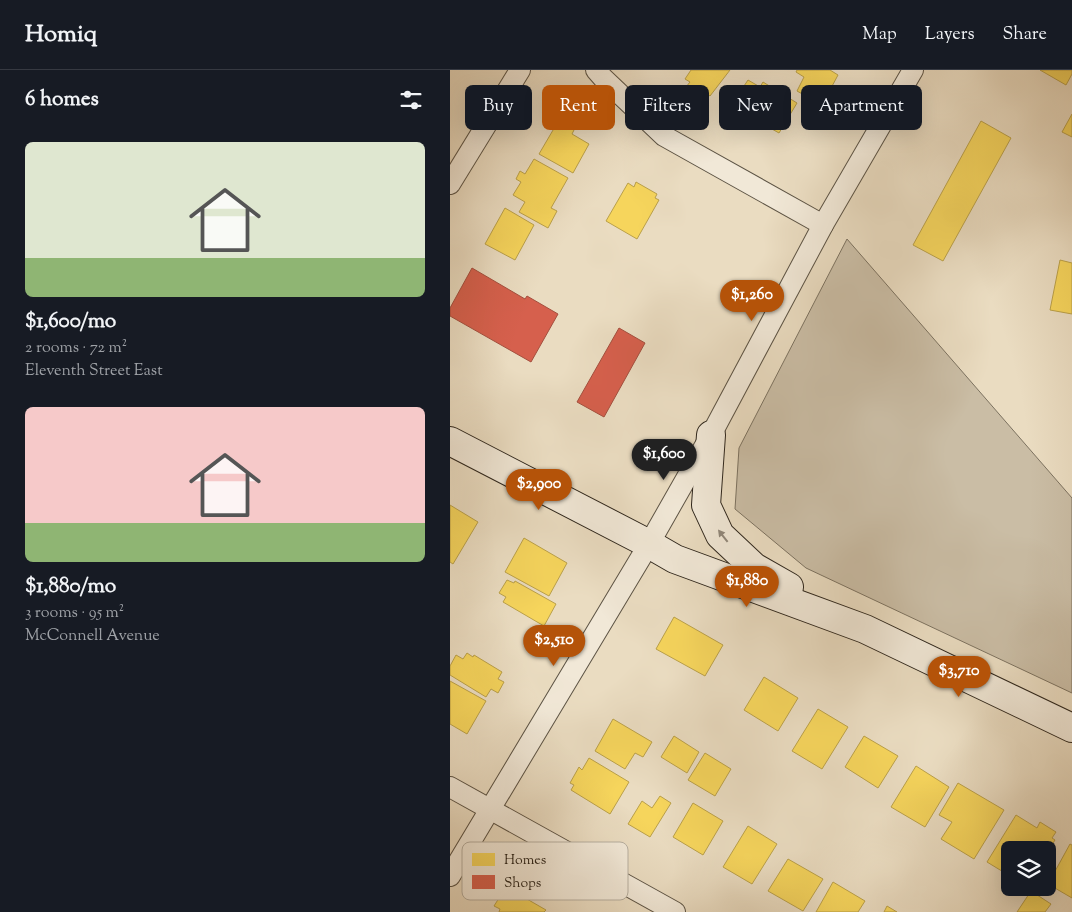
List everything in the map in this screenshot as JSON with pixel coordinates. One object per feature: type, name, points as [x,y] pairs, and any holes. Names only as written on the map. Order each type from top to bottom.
[{"type":"main road","points":[[711,435],[706,505],[720,536],[754,567],[865,629],[1072,728]]},
{"type":"main road","points":[[450,441],[675,559],[865,629]]},
{"type":"street","points":[[450,184],[520,70]]},
{"type":"street","points":[[596,70],[664,136],[823,225]]},
{"type":"street","points":[[470,842],[649,544],[711,435],[823,225],[913,70]]},
{"type":"street","points":[[450,786],[549,842]]},
{"type":"street","points":[[450,876],[462,856]]},
{"type":"street","points":[[628,886],[675,912]]},
{"type":"shaded area","points":[[847,239],[1072,498],[1072,693],[806,568],[735,509],[739,448]]},
{"type":"building: Homes","points":[[691,70],[730,70],[710,96],[709,85],[688,85],[690,82],[685,79]]},
{"type":"building: Homes","points":[[797,70],[830,70],[838,75],[833,85],[801,85],[801,93],[797,91],[804,77],[796,72]]},
{"type":"building: Homes","points":[[1040,70],[1072,70],[1072,74],[1066,85]]},
{"type":"building: Homes","points":[[748,80],[757,85],[745,85]]},
{"type":"building: Homes","points":[[791,99],[797,103],[791,113]]},
{"type":"building: Homes","points":[[1072,114],[1072,137],[1062,132]]},
{"type":"building: Homes","points":[[981,121],[1011,138],[943,261],[913,245]]},
{"type":"building: Homes","points":[[553,130],[574,130],[572,134],[589,144],[573,173],[539,154]]},
{"type":"building: Homes","points":[[534,159],[568,178],[551,208],[557,211],[548,228],[519,212],[525,202],[513,195],[521,182],[516,179],[520,171],[525,174]]},
{"type":"building: Homes","points":[[636,182],[657,194],[655,198],[659,200],[637,239],[606,221],[628,183],[634,187]]},
{"type":"building: Homes","points":[[505,208],[534,225],[515,260],[485,244]]},
{"type":"building: Homes","points":[[1060,260],[1072,263],[1072,314],[1050,310]]},
{"type":"building: Homes","points":[[450,505],[478,522],[453,564],[450,562]]},
{"type":"building: Homes","points":[[524,538],[567,563],[549,596],[505,572]]},
{"type":"building: Homes","points":[[507,580],[514,583],[515,581],[556,604],[544,626],[503,602],[506,597],[499,593]]},
{"type":"building: Homes","points":[[674,617],[723,645],[705,676],[656,649]]},
{"type":"building: Homes","points":[[467,653],[473,657],[474,655],[502,672],[498,679],[504,682],[498,693],[491,689],[486,697],[450,675],[450,666],[456,655],[463,659]]},
{"type":"building: Homes","points":[[764,677],[798,698],[778,731],[744,710]]},
{"type":"building: Homes","points":[[450,681],[486,701],[467,734],[450,724]]},
{"type":"building: Homes","points":[[818,709],[848,727],[822,769],[792,751]]},
{"type":"building: Homes","points":[[613,719],[652,742],[643,757],[635,753],[625,769],[595,751]]},
{"type":"building: Homes","points":[[674,736],[699,752],[687,773],[661,757]]},
{"type":"building: Homes","points":[[864,736],[898,756],[878,788],[845,767]]},
{"type":"building: Homes","points":[[705,753],[731,769],[715,796],[688,780]]},
{"type":"building: Homes","points":[[589,758],[629,782],[610,814],[571,790],[574,785],[570,783],[579,767],[582,770]]},
{"type":"building: Homes","points":[[916,766],[949,787],[925,827],[891,807]]},
{"type":"building: Homes","points":[[958,783],[1004,810],[974,859],[941,839],[952,822],[939,815]]},
{"type":"building: Homes","points":[[660,796],[671,803],[650,837],[628,824],[642,801],[652,808]]},
{"type":"building: Homes","points":[[693,803],[723,821],[703,855],[673,837]]},
{"type":"building: Homes","points":[[1016,815],[1037,828],[1040,822],[1056,832],[1052,838],[1054,841],[1001,841],[1001,871],[987,862]]},
{"type":"building: Homes","points":[[748,826],[777,844],[752,884],[723,867]]},
{"type":"building: Homes","points":[[1070,844],[1072,845],[1072,898],[1056,889],[1056,869]]},
{"type":"building: Homes","points":[[788,859],[823,879],[803,911],[768,891]]},
{"type":"building: Homes","points":[[833,882],[865,901],[858,912],[816,912]]},
{"type":"building: Homes","points":[[1028,896],[1039,896],[1051,904],[1045,912],[1017,912]]},
{"type":"building: Homes","points":[[498,900],[529,900],[546,910],[544,912],[499,912],[500,909],[494,906]]},
{"type":"building: Homes","points":[[887,906],[897,912],[884,912]]},
{"type":"building: Shops","points":[[472,268],[525,299],[527,296],[558,314],[531,362],[450,316],[450,308]]},
{"type":"building: Shops","points":[[619,328],[645,343],[604,417],[577,402]]}]
